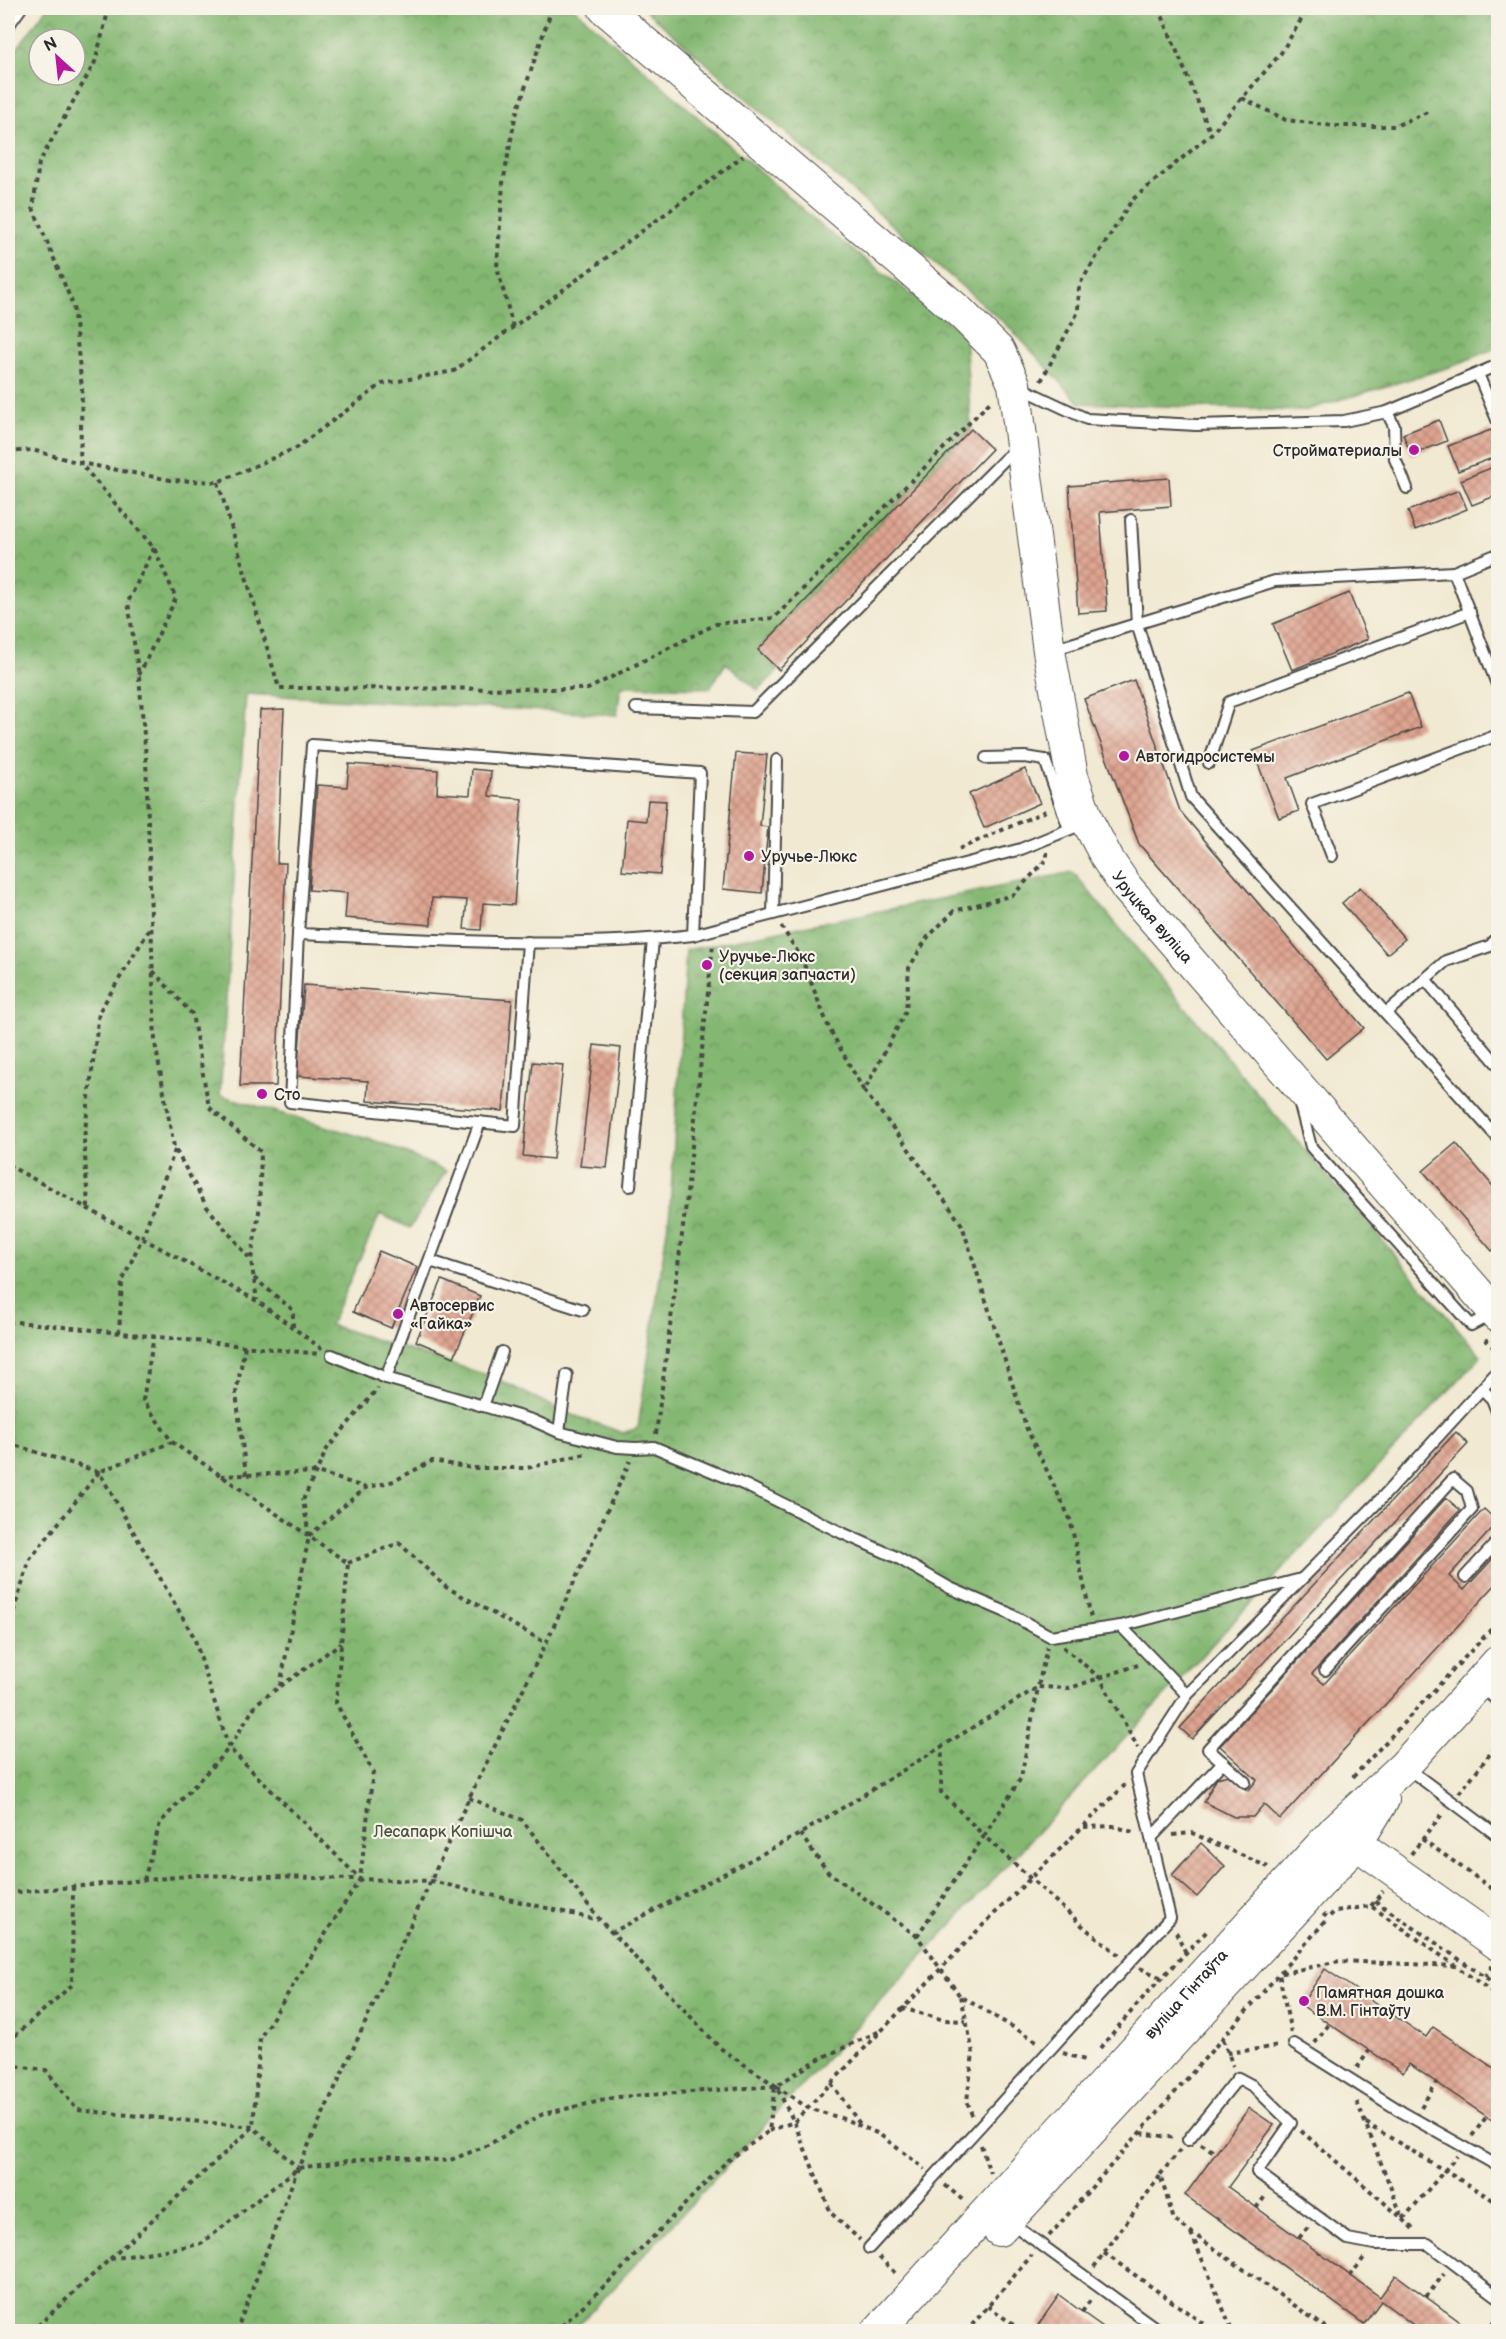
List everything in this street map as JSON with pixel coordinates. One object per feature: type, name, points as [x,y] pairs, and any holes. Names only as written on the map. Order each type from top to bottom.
[{"type":"street","name":"Уруцкая вуліца","points":[[604,8],[961,313],[999,351],[1024,389],[1022,446],[1049,651],[1079,825],[1127,888],[1498,1313]]},
{"type":"street","points":[[1404,1766],[1492,1683]]},
{"type":"street","name":"вуліца Гінтаўта","points":[[891,2327],[988,2210],[1346,1836],[1404,1766]]},
{"type":"street","points":[[1346,1836],[1498,1944]]},
{"type":"lane","points":[[8,26],[21,8]]},
{"type":"lane","points":[[1024,389],[1087,418],[1196,425],[1344,421],[1387,412],[1498,365]]},
{"type":"lane","points":[[1478,374],[1498,422]]},
{"type":"lane","points":[[1387,412],[1394,426],[1395,459],[1407,488]]},
{"type":"lane","points":[[636,708],[753,712],[1006,458],[1022,446]]},
{"type":"lane","points":[[1131,520],[1137,624],[1191,797],[1498,1138]]},
{"type":"lane","points":[[1049,651],[1275,581],[1455,572],[1498,554]]},
{"type":"lane","points":[[1455,572],[1498,687]]},
{"type":"lane","points":[[1209,763],[1229,702],[1470,612]]},
{"type":"lane","points":[[1332,856],[1312,804],[1498,735]]},
{"type":"lane","points":[[528,942],[514,1126],[290,1102],[298,934],[312,745],[700,773],[693,935]]},
{"type":"lane","points":[[298,934],[528,942],[653,940],[693,935],[1021,849],[1079,825],[1045,760],[1025,757],[986,758]]},
{"type":"lane","points":[[773,914],[777,760]]},
{"type":"lane","points":[[1386,1013],[1446,961],[1490,946],[1498,938]]},
{"type":"lane","points":[[630,1186],[653,940]]},
{"type":"lane","points":[[1425,979],[1498,1065]]},
{"type":"lane","points":[[386,1378],[480,1122]]},
{"type":"lane","points":[[430,1261],[582,1310]]},
{"type":"lane","points":[[483,1406],[502,1352]]},
{"type":"lane","points":[[332,1355],[386,1378],[532,1420],[559,1432],[617,1447],[654,1447],[745,1485],[896,1557],[950,1588],[1006,1612],[1050,1636],[1120,1626],[1302,1579]]},
{"type":"lane","points":[[869,2248],[1170,1918],[1136,1774],[1187,1695],[1378,1502],[1498,1371]]},
{"type":"lane","points":[[559,1432],[567,1375]]},
{"type":"lane","points":[[1482,1389],[1492,1399],[1498,1414]]},
{"type":"lane","points":[[1245,1782],[1208,1749],[1453,1479],[1467,1491],[1472,1509],[1325,1670]]},
{"type":"lane","points":[[1465,1577],[1498,1541]]},
{"type":"lane","points":[[1120,1626],[1187,1695]]},
{"type":"lane","points":[[1151,1838],[1223,1762]]},
{"type":"lane","points":[[1404,1766],[1498,1836]]},
{"type":"lane","points":[[1294,2044],[1348,2080],[1498,2166]]},
{"type":"lane","points":[[1188,2140],[1238,2078],[1253,2086],[1291,2122],[1257,2172],[1348,2239],[1374,2244],[1428,2244],[1498,2297]]},
{"type":"lane","points":[[988,2210],[1087,2277],[1161,2331]]},
{"type":"path","points":[[109,8],[95,62],[39,163],[33,208],[72,305],[82,388],[80,464],[154,548],[176,598],[139,676]]},
{"type":"path","points":[[513,327],[497,267],[503,183],[514,118],[552,8]]},
{"type":"path","points":[[1159,8],[1211,134]]},
{"type":"path","points":[[218,482],[279,688],[588,689],[716,624],[774,618],[992,400],[1024,389],[1078,312],[1079,285],[1132,200],[1211,134],[1281,53],[1308,8]]},
{"type":"path","points":[[1242,98],[1286,120],[1334,126],[1395,126],[1430,111]]},
{"type":"path","points":[[8,452],[32,450],[80,464],[171,480],[218,482],[296,448],[382,384],[454,371],[760,143]]},
{"type":"path","points":[[154,548],[129,602],[139,676],[146,758],[155,1042],[176,1150],[207,1207],[251,1260]]},
{"type":"path","points":[[864,1091],[906,1011],[909,968],[927,938],[954,911],[1013,895],[1047,859],[1050,837]]},
{"type":"path","points":[[773,914],[801,957],[829,1028],[864,1091],[903,1141],[962,1225],[1026,1427],[1070,1519],[1093,1630]]},
{"type":"path","points":[[88,1208],[84,1139],[99,1012],[152,926]]},
{"type":"path","points":[[654,1447],[686,1204],[715,929]]},
{"type":"path","points":[[153,971],[192,1014],[209,1107],[261,1152],[259,1212],[251,1260],[257,1301]]},
{"type":"path","points":[[119,1333],[122,1282],[142,1238],[176,1150]]},
{"type":"path","points":[[8,1165],[257,1301],[329,1355],[8,1321]]},
{"type":"path","points":[[253,1278],[293,1310],[293,1328]]},
{"type":"path","points":[[154,1336],[143,1400],[172,1442],[348,1563]]},
{"type":"path","points":[[245,1346],[236,1393],[246,1475]]},
{"type":"path","points":[[280,1686],[309,1536],[303,1500],[327,1449],[386,1378]]},
{"type":"path","points":[[8,1629],[30,1559],[99,1472],[172,1442]]},
{"type":"path","points":[[8,1443],[99,1472],[194,1637],[229,1748],[360,1879]]},
{"type":"path","points":[[309,1536],[365,1488],[394,1481],[432,1461],[472,1468],[527,1468],[617,1447]]},
{"type":"path","points":[[236,2331],[297,2168],[469,1798],[546,1643],[636,1448]]},
{"type":"path","points":[[221,1476],[317,1472],[365,1488]]},
{"type":"path","points":[[348,1563],[399,1543],[446,1587],[546,1643]]},
{"type":"path","points":[[31,2331],[253,2127],[260,2038],[360,1879],[373,1772],[336,1703],[348,1563]]},
{"type":"path","points":[[1347,1783],[1498,1622]]},
{"type":"path","points":[[917,1936],[1021,1778],[1050,1636],[1100,1678],[1145,1760]]},
{"type":"path","points":[[144,1880],[160,1823],[229,1748],[257,1703],[341,1643]]},
{"type":"path","points":[[611,1933],[800,1833],[1038,1687],[1070,1688],[1153,1660]]},
{"type":"path","points":[[942,1746],[940,1792],[1084,1928],[1129,1963],[1162,1977]]},
{"type":"path","points":[[555,2331],[615,2276],[726,2162],[769,2131],[794,2122],[902,2008],[1136,1774]]},
{"type":"path","points":[[469,1798],[522,1820],[611,1933],[720,2048],[808,2108],[879,2134],[934,2176],[988,2210]]},
{"type":"path","points":[[1084,1827],[1113,1826],[1151,1838],[1192,1833],[1267,1868],[1275,1860]]},
{"type":"path","points":[[800,1833],[828,1872],[917,1936],[960,1996],[973,2053],[967,2101],[990,2175]]},
{"type":"path","points":[[1422,1839],[1498,1893]]},
{"type":"path","points":[[8,1893],[198,1875],[430,1881],[600,1920]]},
{"type":"path","points":[[8,2042],[72,1985],[73,1887]]},
{"type":"path","points":[[1375,1902],[1498,1986]]},
{"type":"path","points":[[1371,1906],[1498,1996]]},
{"type":"path","points":[[1170,1918],[1186,1953]]},
{"type":"path","points":[[966,2331],[1328,1918]]},
{"type":"path","points":[[1148,1992],[1209,1928]]},
{"type":"path","points":[[1279,1974],[1339,1961],[1457,1966]]},
{"type":"path","points":[[1227,2053],[1294,2044],[1279,1974]]},
{"type":"path","points":[[960,1996],[1051,2049],[1088,2061]]},
{"type":"path","points":[[902,2008],[944,2020],[966,2021]]},
{"type":"path","points":[[1308,2053],[1329,2024]]},
{"type":"path","points":[[110,2259],[201,2244],[297,2168],[385,2156],[448,2161],[486,2146],[543,2114],[618,2097],[776,2086],[817,2060],[880,2031]]},
{"type":"path","points":[[1222,2039],[1238,2078]]},
{"type":"path","points":[[1369,2051],[1348,2080],[1403,2219]]},
{"type":"path","points":[[8,2065],[46,2070],[77,2110],[253,2127],[297,2168]]},
{"type":"path","points":[[1414,2117],[1437,2082]]},
{"type":"path","points":[[831,2083],[862,2126]]},
{"type":"path","points":[[776,2086],[794,2122],[831,2213],[902,2278]]},
{"type":"path","points":[[769,2131],[776,2086]]},
{"type":"path","points":[[1403,2219],[1465,2147],[1487,2116]]},
{"type":"path","points":[[1291,2122],[1403,2219],[1428,2244]]},
{"type":"path","points":[[1365,2122],[1498,2204]]},
{"type":"path","points":[[1140,2133],[1188,2140]]},
{"type":"path","points":[[1087,2277],[1188,2140]]},
{"type":"path","points":[[1160,2175],[1174,2220],[1332,2331]]},
{"type":"path","points":[[1190,2231],[1233,2331]]},
{"type":"path","points":[[1350,2276],[1374,2244]]},
{"type":"path","points":[[1104,2253],[1215,2331]]},
{"type":"path","points":[[1426,2297],[1453,2263]]},
{"type":"path","points":[[988,2306],[1023,2331]]},
{"type":"path","points":[[1487,2331],[1498,2316]]},
{"type":"green space","name":"Лесапарк Копішча","points":[[47,8],[574,8],[825,229],[965,335],[971,429],[758,649],[779,670],[758,690],[726,663],[710,688],[621,686],[617,715],[246,694],[220,1095],[382,1143],[446,1171],[410,1228],[380,1214],[330,1325],[493,1377],[562,1411],[623,1433],[638,1428],[670,1209],[686,950],[1073,872],[1270,1109],[1481,1356],[573,2331],[8,2332],[8,61],[27,35],[27,87],[87,87],[87,27],[33,27]]},
{"type":"green space","points":[[643,8],[1498,8],[1498,347],[1450,367],[1303,411],[1080,403],[1012,330]]},
{"type":"building","points":[[1439,420],[1447,441],[1411,455],[1403,434]]},
{"type":"building","points":[[971,429],[992,449],[779,670],[758,650]]},
{"type":"building","points":[[1491,430],[1498,448],[1498,456],[1458,471],[1448,446]]},
{"type":"building","points":[[1498,465],[1498,495],[1472,505],[1461,480]]},
{"type":"building","points":[[1169,478],[1171,506],[1100,512],[1107,611],[1078,613],[1069,486]]},
{"type":"building","points":[[1459,490],[1467,509],[1415,530],[1408,511]]},
{"type":"building","points":[[1349,593],[1368,639],[1292,670],[1273,624]]},
{"type":"building","points":[[1134,680],[1180,811],[1364,1028],[1326,1059],[1139,844],[1084,699]]},
{"type":"building","points":[[1408,693],[1421,727],[1287,778],[1299,811],[1279,818],[1253,751]]},
{"type":"building","points":[[284,709],[277,863],[286,863],[276,1086],[240,1086],[260,710]]},
{"type":"building","points":[[736,753],[767,755],[760,826],[768,827],[762,893],[723,889]]},
{"type":"building","points":[[349,764],[438,770],[437,793],[470,795],[472,769],[491,771],[489,796],[522,799],[514,905],[483,903],[481,930],[464,929],[467,900],[432,898],[431,925],[345,918],[347,893],[309,890],[317,785],[347,787]]},
{"type":"building","points":[[1025,769],[1040,803],[984,828],[969,794]]},
{"type":"building","points":[[648,800],[666,801],[660,874],[622,871],[627,819],[646,821]]},
{"type":"building","points":[[1360,887],[1405,939],[1387,954],[1342,903]]},
{"type":"building","points":[[304,985],[512,1000],[503,1111],[367,1101],[368,1081],[297,1076]]},
{"type":"building","points":[[594,1045],[621,1048],[607,1168],[580,1166]]},
{"type":"building","points":[[533,1062],[563,1065],[553,1159],[523,1156]]},
{"type":"building","points":[[1456,1143],[1498,1192],[1498,1245],[1492,1251],[1423,1171]]},
{"type":"building","points":[[379,1251],[417,1267],[391,1328],[353,1312]]},
{"type":"building","points":[[442,1280],[480,1296],[454,1357],[416,1341]]},
{"type":"building","points":[[1456,1432],[1468,1444],[1192,1739],[1180,1728]]},
{"type":"building","points":[[1446,1498],[1460,1510],[1312,1674],[1324,1684],[1484,1509],[1498,1522],[1449,1576],[1464,1590],[1498,1553],[1498,1582],[1280,1819],[1264,1804],[1253,1817],[1234,1817],[1204,1802],[1217,1778],[1228,1775],[1248,1791],[1257,1780],[1220,1746]]},
{"type":"building","points":[[1201,1843],[1225,1866],[1197,1897],[1172,1875]]},
{"type":"building","points":[[1325,1969],[1426,2037],[1433,2027],[1498,2071],[1498,2124],[1409,2064],[1403,2073],[1301,2005]]},
{"type":"building","points":[[1249,2108],[1274,2125],[1228,2187],[1380,2297],[1396,2275],[1474,2332],[1423,2332],[1381,2301],[1364,2324],[1185,2195]]},
{"type":"building","points":[[1059,2295],[1110,2332],[1048,2332],[1038,2325]]},
{"type":"place","name":"Стройматериалы","points":[[1414,450]]},
{"type":"place","name":"Автогидросистемы","points":[[1124,756]]},
{"type":"place","name":"Уручье-Люкс","points":[[749,856]]},
{"type":"place","name":"Уручье-Люкс (секция запчасти)","points":[[707,965]]},
{"type":"place","name":"Сто","points":[[262,1094]]},
{"type":"place","name":"Автосервис «Гайка»","points":[[398,1314]]},
{"type":"place","name":"Памятная дошка В.М. Гінтаўту","points":[[1304,2001]]}]
